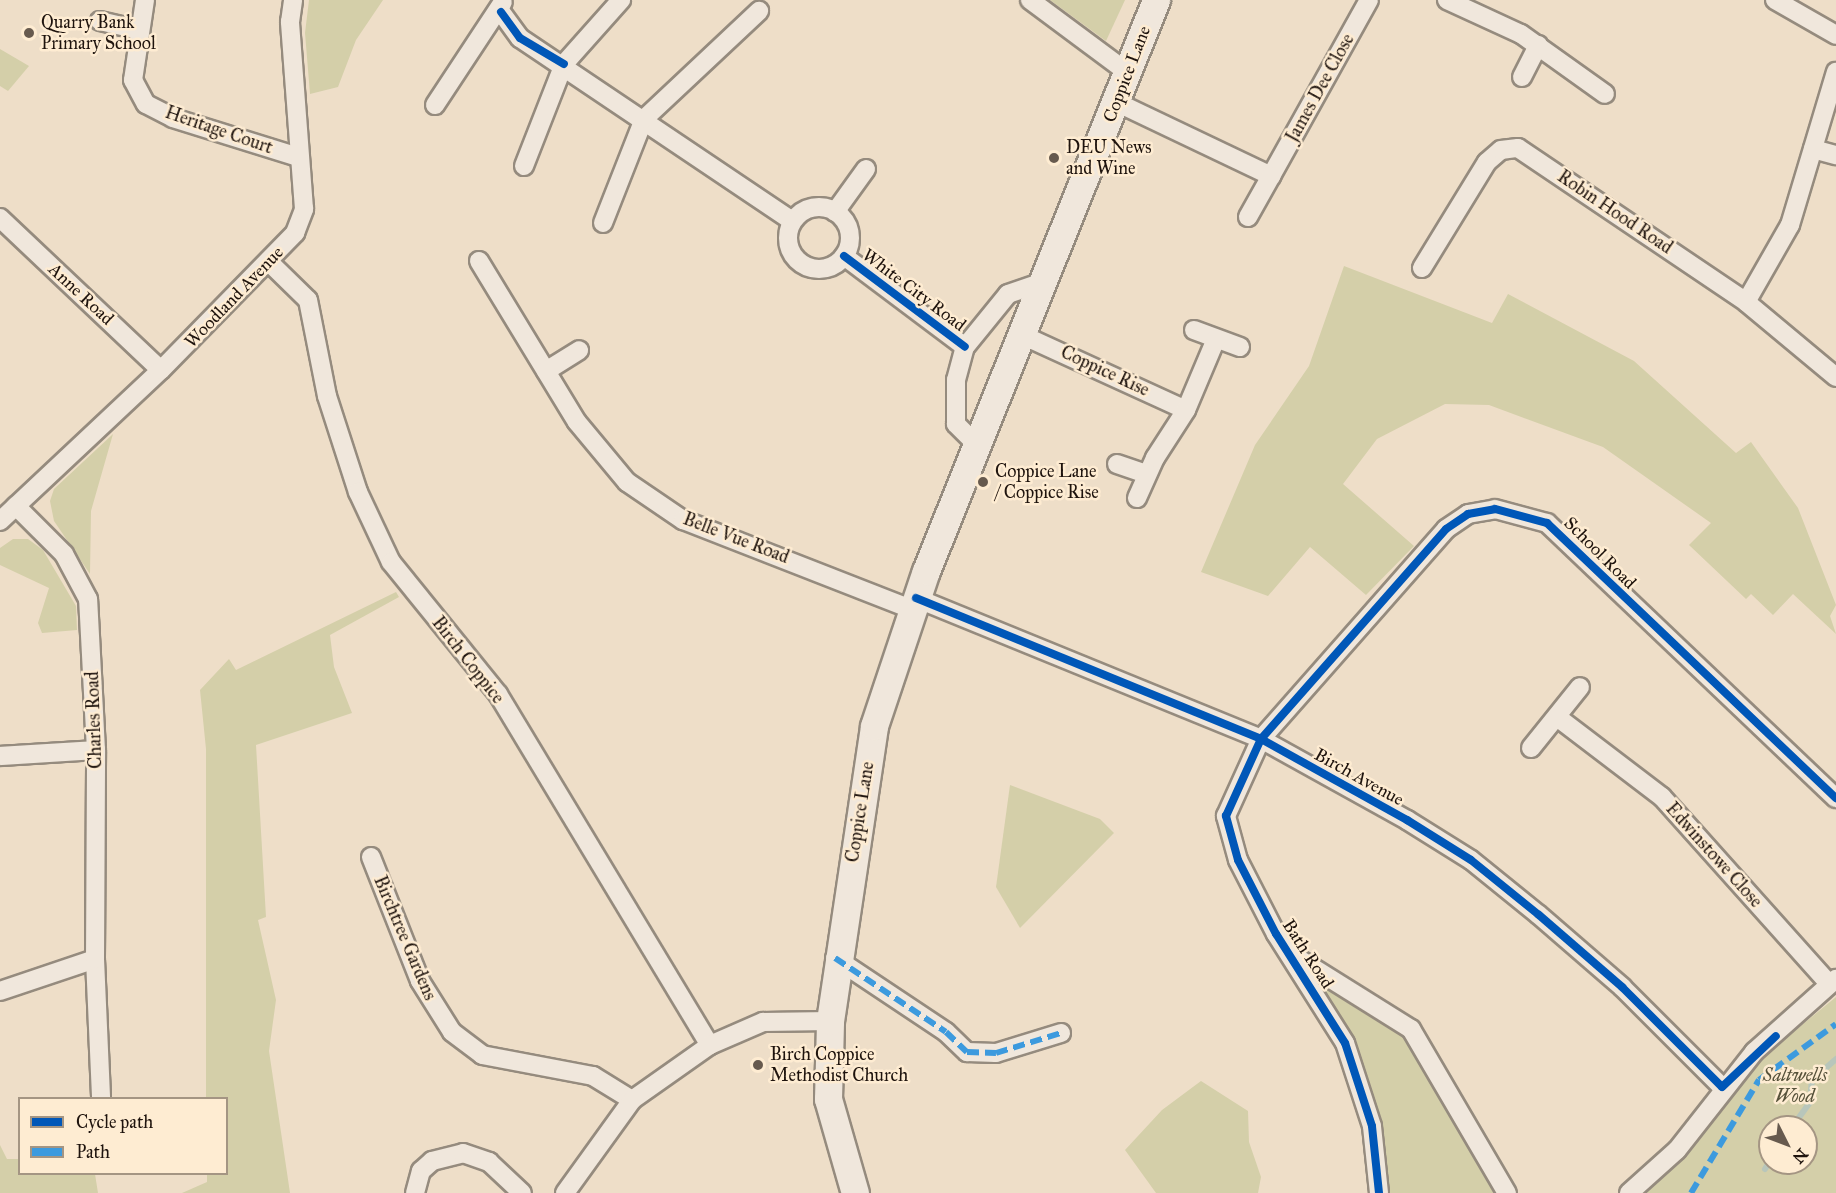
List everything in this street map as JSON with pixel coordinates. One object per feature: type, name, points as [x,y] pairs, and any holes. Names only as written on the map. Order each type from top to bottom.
[{"type":"street","name":"Heritage Court","points":[[145,0],[133,80],[146,104],[173,118],[298,157]]},
{"type":"street","name":"Woodland Avenue","points":[[0,522],[162,370],[295,233],[304,209],[298,157],[293,0]]},
{"type":"street","points":[[524,166],[564,64],[621,0]]},
{"type":"street","points":[[1030,0],[1128,72]]},
{"type":"street","name":"Coppice Lane","points":[[855,1193],[828,1099],[830,1021],[835,958],[874,726],[914,604],[1156,0]]},
{"type":"street","name":"James Dee Close","points":[[1248,217],[1369,0]]},
{"type":"street","points":[[1448,0],[1538,45],[1605,94]]},
{"type":"street","points":[[1775,0],[1836,35]]},
{"type":"street","points":[[435,105],[502,6],[520,38],[564,64],[792,221],[812,207],[835,212],[866,169]]},
{"type":"street","points":[[603,222],[644,119],[759,11]]},
{"type":"street","points":[[100,21],[139,30]]},
{"type":"street","points":[[1521,76],[1538,45]]},
{"type":"street","points":[[1746,303],[1790,225],[1836,72]]},
{"type":"street","points":[[1116,102],[1271,176]]},
{"type":"street","name":"Robin Hood Road","points":[[1422,268],[1487,162],[1501,150],[1518,148],[1746,303],[1836,377]]},
{"type":"street","points":[[1813,149],[1836,155]]},
{"type":"street","name":"White City Road","points":[[792,221],[789,248],[801,264],[821,269],[844,256],[849,232],[835,212]]},
{"type":"street","name":"Anne Road","points":[[0,218],[162,370]]},
{"type":"street","name":"White City Road","points":[[844,256],[965,347]]},
{"type":"street","name":"Belle Vue Road","points":[[479,261],[604,460],[650,499],[683,520],[914,604]]},
{"type":"street","name":"Birch Coppice","points":[[269,262],[308,300],[327,396],[354,482],[391,562],[498,694],[710,1045]]},
{"type":"street","points":[[977,445],[956,424],[956,380],[965,347],[1008,294],[1043,282]]},
{"type":"street","points":[[1194,330],[1240,347]]},
{"type":"street","name":"Coppice Rise","points":[[1022,335],[1186,410]]},
{"type":"street","points":[[1137,498],[1146,474],[1186,410],[1216,339]]},
{"type":"street","points":[[546,371],[579,350]]},
{"type":"street","points":[[1118,464],[1146,474]]},
{"type":"street","name":"Charles Road","points":[[16,506],[64,554],[88,599],[96,750],[95,959],[101,1097]]},
{"type":"street","name":"School Road","points":[[1261,739],[1446,528],[1468,514],[1517,510],[1559,533],[1836,798]]},
{"type":"street","name":"Birch Avenue","points":[[914,604],[1261,739],[1471,860],[1622,987],[1722,1087]]},
{"type":"street","points":[[1531,748],[1580,687]]},
{"type":"street","name":"Edwinstowe Close","points":[[1557,717],[1669,804],[1833,982]]},
{"type":"street","name":"Bath Road","points":[[1261,739],[1228,802],[1226,828],[1275,934],[1293,955],[1345,1043],[1372,1126],[1379,1193]]},
{"type":"street","points":[[0,756],[96,750]]},
{"type":"street","name":"Birchtree Gardens","points":[[371,857],[420,981],[438,1014],[465,1044],[501,1061],[593,1076],[632,1100]]},
{"type":"street","name":"Bath Road","points":[[1293,955],[1411,1029],[1508,1193]]},
{"type":"street","points":[[835,958],[946,1032],[967,1052],[996,1053],[1062,1033]]},
{"type":"street","points":[[0,991],[95,959]]},
{"type":"street","points":[[1629,1193],[1677,1150],[1722,1087],[1833,982]]},
{"type":"street","points":[[565,1193],[632,1100],[710,1045],[763,1022],[830,1021]]},
{"type":"street","points":[[415,1193],[421,1171],[432,1161],[463,1153],[489,1162],[522,1193]]},
{"type":"green space","points":[[309,0],[383,0],[356,40],[338,87],[310,94],[305,33]]},
{"type":"green space","points":[[1050,0],[1125,0],[1106,41]]},
{"type":"green space","points":[[0,49],[29,66],[8,91],[0,86]]},
{"type":"green space","points":[[1344,266],[1492,323],[1508,294],[1634,361],[1736,453],[1751,442],[1798,508],[1836,605],[1830,616],[1836,634],[1793,594],[1773,615],[1751,594],[1746,599],[1689,545],[1711,523],[1603,447],[1489,405],[1445,404],[1377,439],[1343,484],[1414,546],[1366,595],[1310,547],[1268,596],[1201,572],[1255,445],[1309,366]]},
{"type":"green space","points":[[113,434],[91,511],[90,574],[54,521],[50,501],[54,489]]},
{"type":"green space","points":[[13,539],[28,539],[43,550],[76,606],[77,630],[42,633],[38,623],[49,588],[0,565],[0,548]]},
{"type":"green space","points":[[396,592],[399,597],[330,635],[334,667],[352,713],[256,745],[266,917],[258,920],[276,1000],[269,1051],[290,1193],[182,1193],[207,1182],[207,1175],[228,1175],[228,1097],[206,1097],[206,749],[200,690],[229,659],[236,670]]},
{"type":"green space","points":[[1010,785],[1100,819],[1114,833],[1020,928],[996,887]]},
{"type":"green space","points":[[1313,978],[1407,1032],[1500,1193],[1390,1193],[1364,1070]]},
{"type":"green space","name":"Saltwells Wood","points":[[1836,997],[1836,1193],[1643,1193],[1753,1065]]},
{"type":"green space","points":[[1201,1081],[1248,1111],[1249,1142],[1261,1177],[1258,1193],[1156,1193],[1125,1150],[1162,1110]]},
{"type":"green space","points":[[0,1145],[7,1159],[18,1159],[18,1175],[95,1175],[98,1193],[0,1193]]},
{"type":"waterway","points":[[1801,1115],[1810,1102],[1812,1080],[1836,1059]]},
{"type":"marked path","points":[[835,958],[946,1032],[967,1052],[996,1053],[1061,1033]]},
{"type":"marked path","points":[[1691,1193],[1759,1080],[1836,1024]]},
{"type":"cycle path","points":[[501,12],[520,38],[564,64]]},
{"type":"cycle path","points":[[844,256],[965,347]]},
{"type":"cycle path","points":[[1379,1193],[1372,1126],[1345,1043],[1276,934],[1238,860],[1226,816],[1261,739],[1446,529],[1468,514],[1495,509],[1547,523],[1836,798]]},
{"type":"cycle path","points":[[916,598],[1261,739],[1407,820],[1471,860],[1539,915],[1622,987],[1722,1087],[1776,1036]]},
{"type":"place","name":"Quarry Bank Primary School","points":[[29,33]]},
{"type":"place","name":"DEU News and Wine","points":[[1054,158]]},
{"type":"place","name":"Coppice Lane / Coppice Rise","points":[[983,482]]},
{"type":"place","name":"Birch Coppice Methodist Church","points":[[758,1065]]}]
